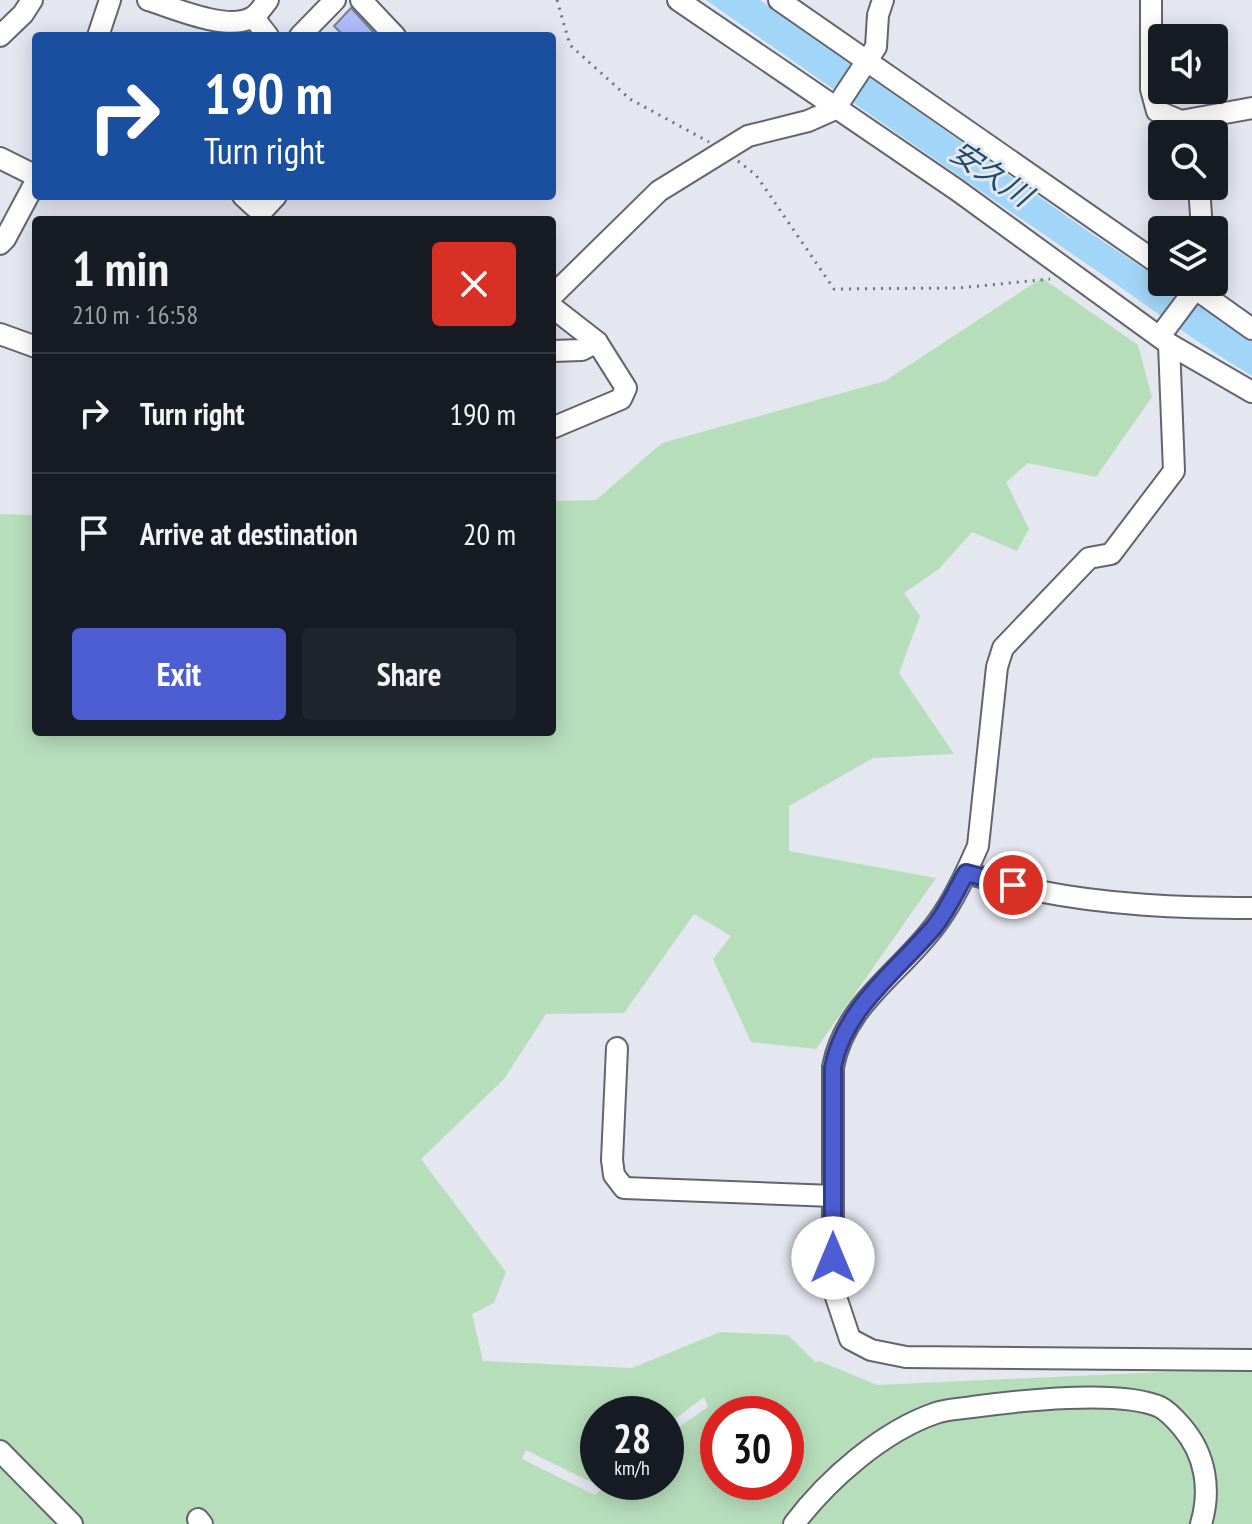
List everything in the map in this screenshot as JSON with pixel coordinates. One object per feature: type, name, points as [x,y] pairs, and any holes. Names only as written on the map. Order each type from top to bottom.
[{"type":"street","points":[[0,36],[23,14],[32,0]]},
{"type":"street","points":[[99,32],[110,0]]},
{"type":"street","points":[[148,0],[224,22],[254,18],[268,0]]},
{"type":"street","points":[[304,32],[335,0]]},
{"type":"street","points":[[361,0],[391,32]]},
{"type":"street","points":[[678,0],[957,190],[1165,340],[1252,392]]},
{"type":"street","points":[[779,0],[1148,256]]},
{"type":"street","points":[[556,292],[659,191],[748,136],[808,121],[835,109],[876,47],[878,15],[883,0]]},
{"type":"street","points":[[1151,0],[1151,89],[1157,111],[1172,120]]},
{"type":"street","points":[[254,18],[265,32]]},
{"type":"street","points":[[1209,120],[1252,108]]},
{"type":"street","points":[[0,158],[32,176]]},
{"type":"street","points":[[0,244],[32,186]]},
{"type":"street","points":[[247,200],[255,207],[264,209],[272,200]]},
{"type":"street","points":[[1187,296],[1165,340],[1174,471],[1111,554],[1089,558],[1003,648],[997,667],[978,846],[936,924],[855,1014],[837,1045],[833,1067],[833,1288],[850,1339],[871,1350],[906,1357],[1252,1360]]},
{"type":"street","points":[[1209,296],[1252,329]]},
{"type":"street","points":[[556,310],[597,342],[626,388],[621,399],[556,426]]},
{"type":"street","points":[[0,334],[32,346]]},
{"type":"street","points":[[556,351],[582,350],[597,342]]},
{"type":"street","points":[[966,873],[1036,891],[1107,902],[1252,908]]},
{"type":"street","points":[[617,1048],[612,1160],[614,1175],[624,1188],[833,1196]]},
{"type":"street","points":[[794,1524],[815,1499],[889,1434],[938,1412],[1027,1400],[1130,1399],[1163,1408],[1197,1448],[1206,1480],[1201,1524]]},
{"type":"street","points":[[0,1451],[72,1524]]},
{"type":"path","points":[[557,0],[570,45],[630,99],[725,151],[756,175],[834,289],[959,288],[1077,276]]},
{"type":"green space","points":[[1042,278],[1138,345],[1152,397],[1096,477],[1028,463],[1006,482],[1029,529],[1017,551],[972,532],[939,569],[904,593],[920,616],[899,673],[954,754],[873,758],[789,806],[789,851],[936,878],[816,1049],[751,1042],[713,959],[731,936],[694,914],[624,1013],[546,1014],[504,1079],[421,1159],[506,1272],[494,1303],[472,1314],[483,1361],[632,1368],[720,1332],[788,1335],[815,1362],[877,1385],[1252,1368],[1252,1524],[0,1524],[0,514],[32,515],[32,736],[556,736],[556,501],[596,500],[662,443],[885,381]]},
{"type":"water","name":"安久川","points":[[706,0],[760,0],[1148,271],[1148,296],[1185,296],[1252,341],[1252,376]]},
{"type":"building","points":[[351,8],[373,32],[340,32],[334,26]]},
{"type":"route","points":[[833,1258],[833,1067],[837,1045],[855,1014],[936,924],[966,873],[1013,885]]}]
